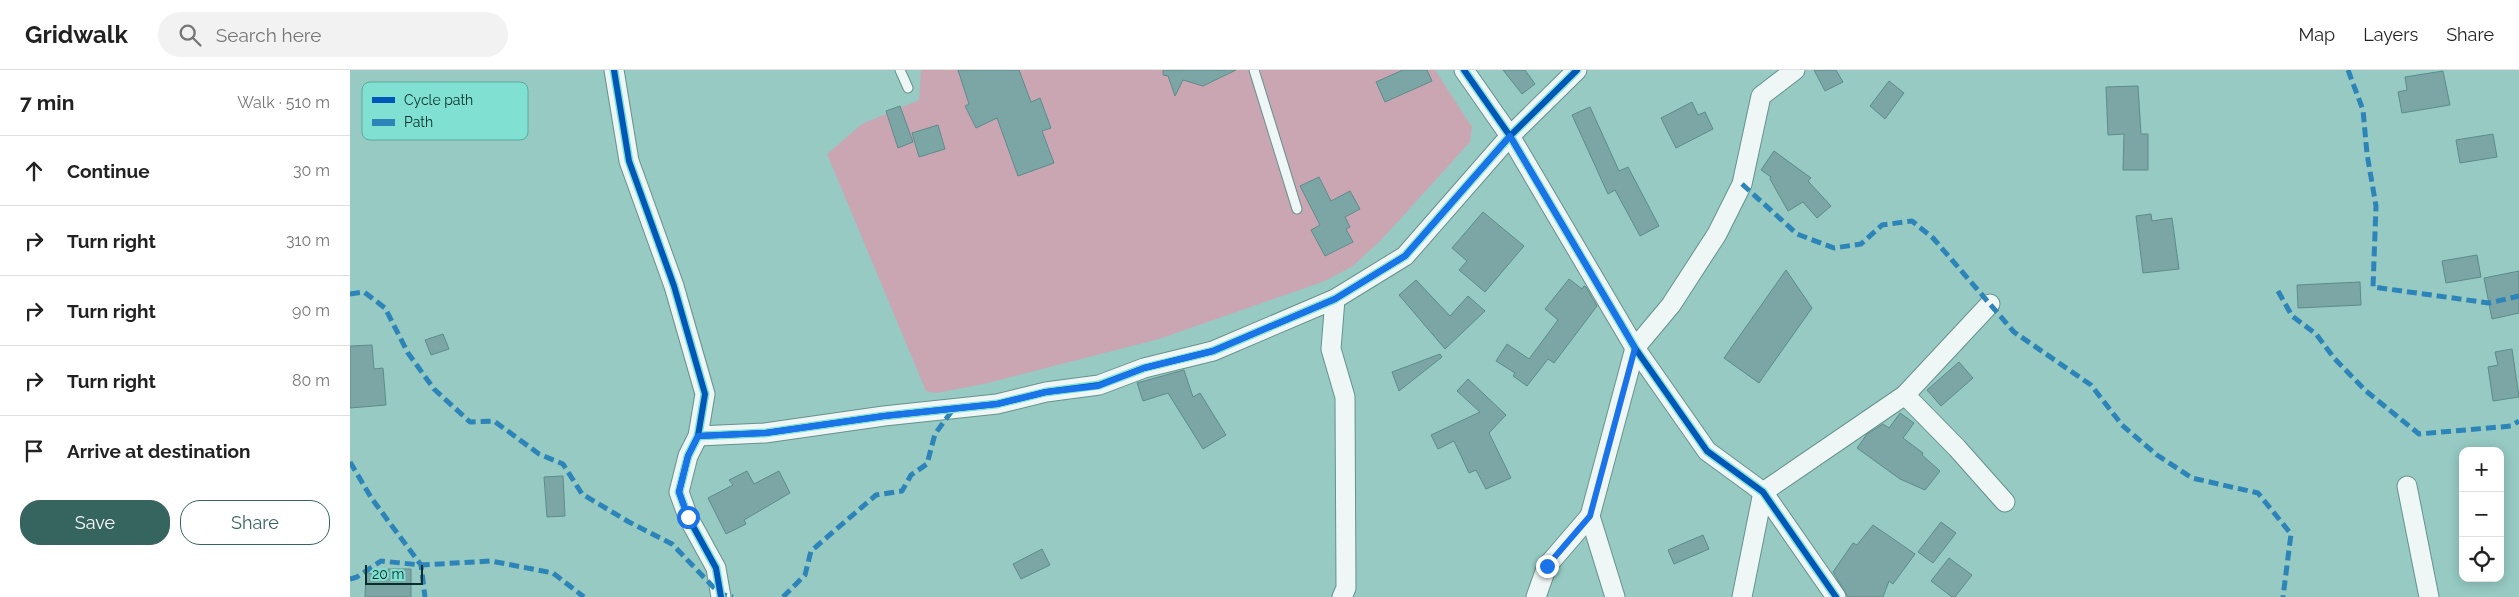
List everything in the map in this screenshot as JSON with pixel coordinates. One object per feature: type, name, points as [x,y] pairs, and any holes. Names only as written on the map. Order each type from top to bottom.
[{"type":"street","points":[[614,70],[629,161],[674,286],[705,394],[698,436],[688,456],[679,492],[688,517],[716,568],[719,596]]},
{"type":"street","points":[[1464,70],[1510,136],[1635,348],[1707,451],[1763,492],[1836,597]]},
{"type":"street","points":[[698,436],[766,433],[884,416],[997,404],[1046,392],[1098,386],[1144,368],[1213,351],[1335,299],[1405,256],[1510,136],[1578,70]]},
{"type":"street","points":[[1536,597],[1547,566],[1590,516],[1635,348],[1671,305],[1717,234],[1742,184],[1761,96],[1795,70]]},
{"type":"street","points":[[1335,299],[1331,349],[1345,397],[1346,588],[1342,597]]},
{"type":"street","points":[[1742,597],[1763,492],[1906,395],[1990,304]]},
{"type":"street","points":[[1906,395],[2005,502]]},
{"type":"street","points":[[2407,486],[2428,597]]},
{"type":"street","points":[[1590,516],[1615,597]]},
{"type":"lane","points":[[900,70],[908,88]]},
{"type":"lane","points":[[1254,70],[1297,209]]},
{"type":"shaded area","points":[[921,70],[1435,70],[1472,127],[1470,142],[1382,239],[1353,266],[1325,281],[1159,339],[984,384],[936,393],[926,391],[827,154],[862,124],[919,100]]},
{"type":"building","points":[[958,70],[1019,70],[1031,102],[1040,98],[1051,128],[1042,131],[1054,163],[1018,176],[997,118],[976,128],[965,106],[969,104]]},
{"type":"building","points":[[1163,70],[1236,70],[1203,86],[1183,80],[1175,96],[1168,76],[1163,75]]},
{"type":"building","points":[[1403,70],[1427,70],[1432,81],[1385,102],[1376,82]]},
{"type":"building","points":[[1503,70],[1525,70],[1535,84],[1522,94]]},
{"type":"building","points":[[1814,70],[1836,70],[1843,82],[1825,91]]},
{"type":"building","points":[[2443,71],[2450,105],[2402,113],[2398,92],[2407,90],[2405,77]]},
{"type":"building","points":[[1889,81],[1904,93],[1885,119],[1870,106]]},
{"type":"building","points":[[2138,86],[2141,134],[2148,134],[2148,170],[2123,170],[2124,134],[2108,135],[2106,87]]},
{"type":"building","points":[[1692,102],[1698,115],[1705,112],[1713,129],[1676,148],[1661,118]]},
{"type":"building","points":[[900,106],[913,142],[898,148],[886,111]]},
{"type":"building","points":[[1590,107],[1619,171],[1628,167],[1659,226],[1640,236],[1615,190],[1608,194],[1572,115]]},
{"type":"building","points":[[938,125],[945,149],[919,157],[912,133]]},
{"type":"building","points":[[2493,134],[2497,157],[2460,163],[2456,140]]},
{"type":"building","points":[[1774,151],[1811,178],[1808,181],[1831,206],[1817,218],[1803,202],[1788,211],[1770,179],[1771,177],[1761,170]]},
{"type":"building","points":[[1319,177],[1331,201],[1350,191],[1360,209],[1345,217],[1350,227],[1346,229],[1353,242],[1325,256],[1311,230],[1320,225],[1300,186]]},
{"type":"building","points":[[1483,212],[1524,246],[1485,292],[1459,270],[1467,261],[1452,248]]},
{"type":"building","points":[[2151,214],[2152,221],[2172,218],[2179,269],[2143,273],[2136,216]]},
{"type":"building","points":[[2477,255],[2481,277],[2446,283],[2442,261]]},
{"type":"building","points":[[1786,270],[1812,308],[1759,383],[1724,358]]},
{"type":"building","points":[[2519,271],[2519,313],[2492,319],[2484,278]]},
{"type":"building","points":[[1569,279],[1582,289],[1584,286],[1586,287],[1597,306],[1554,363],[1548,359],[1527,386],[1513,376],[1515,373],[1496,361],[1507,344],[1529,359],[1558,320],[1545,309]]},
{"type":"building","points":[[1416,280],[1450,316],[1468,296],[1485,311],[1445,349],[1399,295]]},
{"type":"building","points":[[2360,282],[2361,305],[2298,308],[2297,285]]},
{"type":"building","points":[[443,334],[449,349],[431,355],[425,340]]},
{"type":"building","points":[[372,345],[374,369],[383,368],[386,405],[350,408],[350,346]]},
{"type":"building","points":[[2512,349],[2519,397],[2493,401],[2488,367],[2498,365],[2495,352]]},
{"type":"building","points":[[1440,354],[1442,357],[1399,391],[1392,372]]},
{"type":"building","points":[[1959,362],[1973,378],[1941,406],[1927,390]]},
{"type":"building","points":[[1184,370],[1193,397],[1200,393],[1226,435],[1203,449],[1168,393],[1143,401],[1137,383]]},
{"type":"building","points":[[1468,379],[1506,415],[1489,433],[1511,478],[1486,489],[1476,470],[1469,473],[1454,441],[1438,449],[1431,435],[1480,412],[1457,391]]},
{"type":"building","points":[[1900,413],[1914,423],[1903,438],[1923,453],[1922,455],[1940,471],[1925,490],[1900,479],[1857,448],[1867,434],[1883,424],[1889,428]]},
{"type":"building","points":[[747,471],[754,484],[779,471],[790,493],[744,520],[746,524],[726,534],[708,498],[733,485],[729,480]]},
{"type":"building","points":[[563,476],[565,516],[547,517],[544,477]]},
{"type":"building","points":[[1941,522],[1956,533],[1933,563],[1918,552]]},
{"type":"building","points":[[1873,525],[1915,554],[1893,584],[1889,581],[1883,597],[1848,597],[1833,572],[1853,543],[1857,545]]},
{"type":"building","points":[[1703,535],[1709,549],[1674,564],[1668,550]]},
{"type":"building","points":[[1042,549],[1050,565],[1021,579],[1013,564]]},
{"type":"building","points":[[1949,558],[1972,575],[1955,597],[1952,597],[1931,581]]},
{"type":"building","points":[[388,569],[411,569],[411,597],[365,597],[366,573],[388,574]]},
{"type":"marked path","points":[[2348,70],[2363,110],[2367,154],[2376,206],[2373,287],[2489,303],[2519,296]]},
{"type":"marked path","points":[[1742,184],[1797,234],[1834,248],[1861,244],[1882,225],[1912,221],[1933,238],[2014,332],[2091,385],[2122,425],[2157,455],[2192,478],[2258,493],[2291,534],[2283,597]]},
{"type":"marked path","points":[[2278,291],[2292,316],[2316,334],[2334,358],[2366,391],[2419,434],[2511,426],[2519,421]]},
{"type":"marked path","points":[[350,294],[364,292],[385,308],[408,353],[434,389],[470,422],[494,421],[539,454],[563,464],[582,494],[629,522],[672,544],[720,594],[733,597]]},
{"type":"marked path","points":[[783,597],[805,575],[811,551],[876,495],[902,491],[911,475],[927,464],[935,434],[954,408]]},
{"type":"marked path","points":[[350,462],[372,499],[421,565],[425,597]]},
{"type":"marked path","points":[[350,579],[357,577],[381,561],[421,565],[491,561],[553,573],[584,597]]},
{"type":"cycle path","points":[[614,70],[629,161],[674,286],[705,394],[698,436],[688,456],[679,492],[688,517],[716,568],[721,597]]},
{"type":"cycle path","points":[[1464,70],[1510,136],[1635,348],[1707,451],[1763,492],[1836,597]]},
{"type":"cycle path","points":[[698,436],[765,433],[884,416],[997,404],[1046,392],[1099,385],[1144,368],[1213,351],[1335,299],[1405,256],[1510,136],[1577,70]]},
{"type":"route","points":[[688,517],[679,492],[688,456],[698,436],[766,433],[884,416],[997,404],[1046,392],[1098,386],[1144,368],[1213,351],[1335,299],[1405,256],[1510,136],[1635,348],[1590,516],[1547,566]]}]
